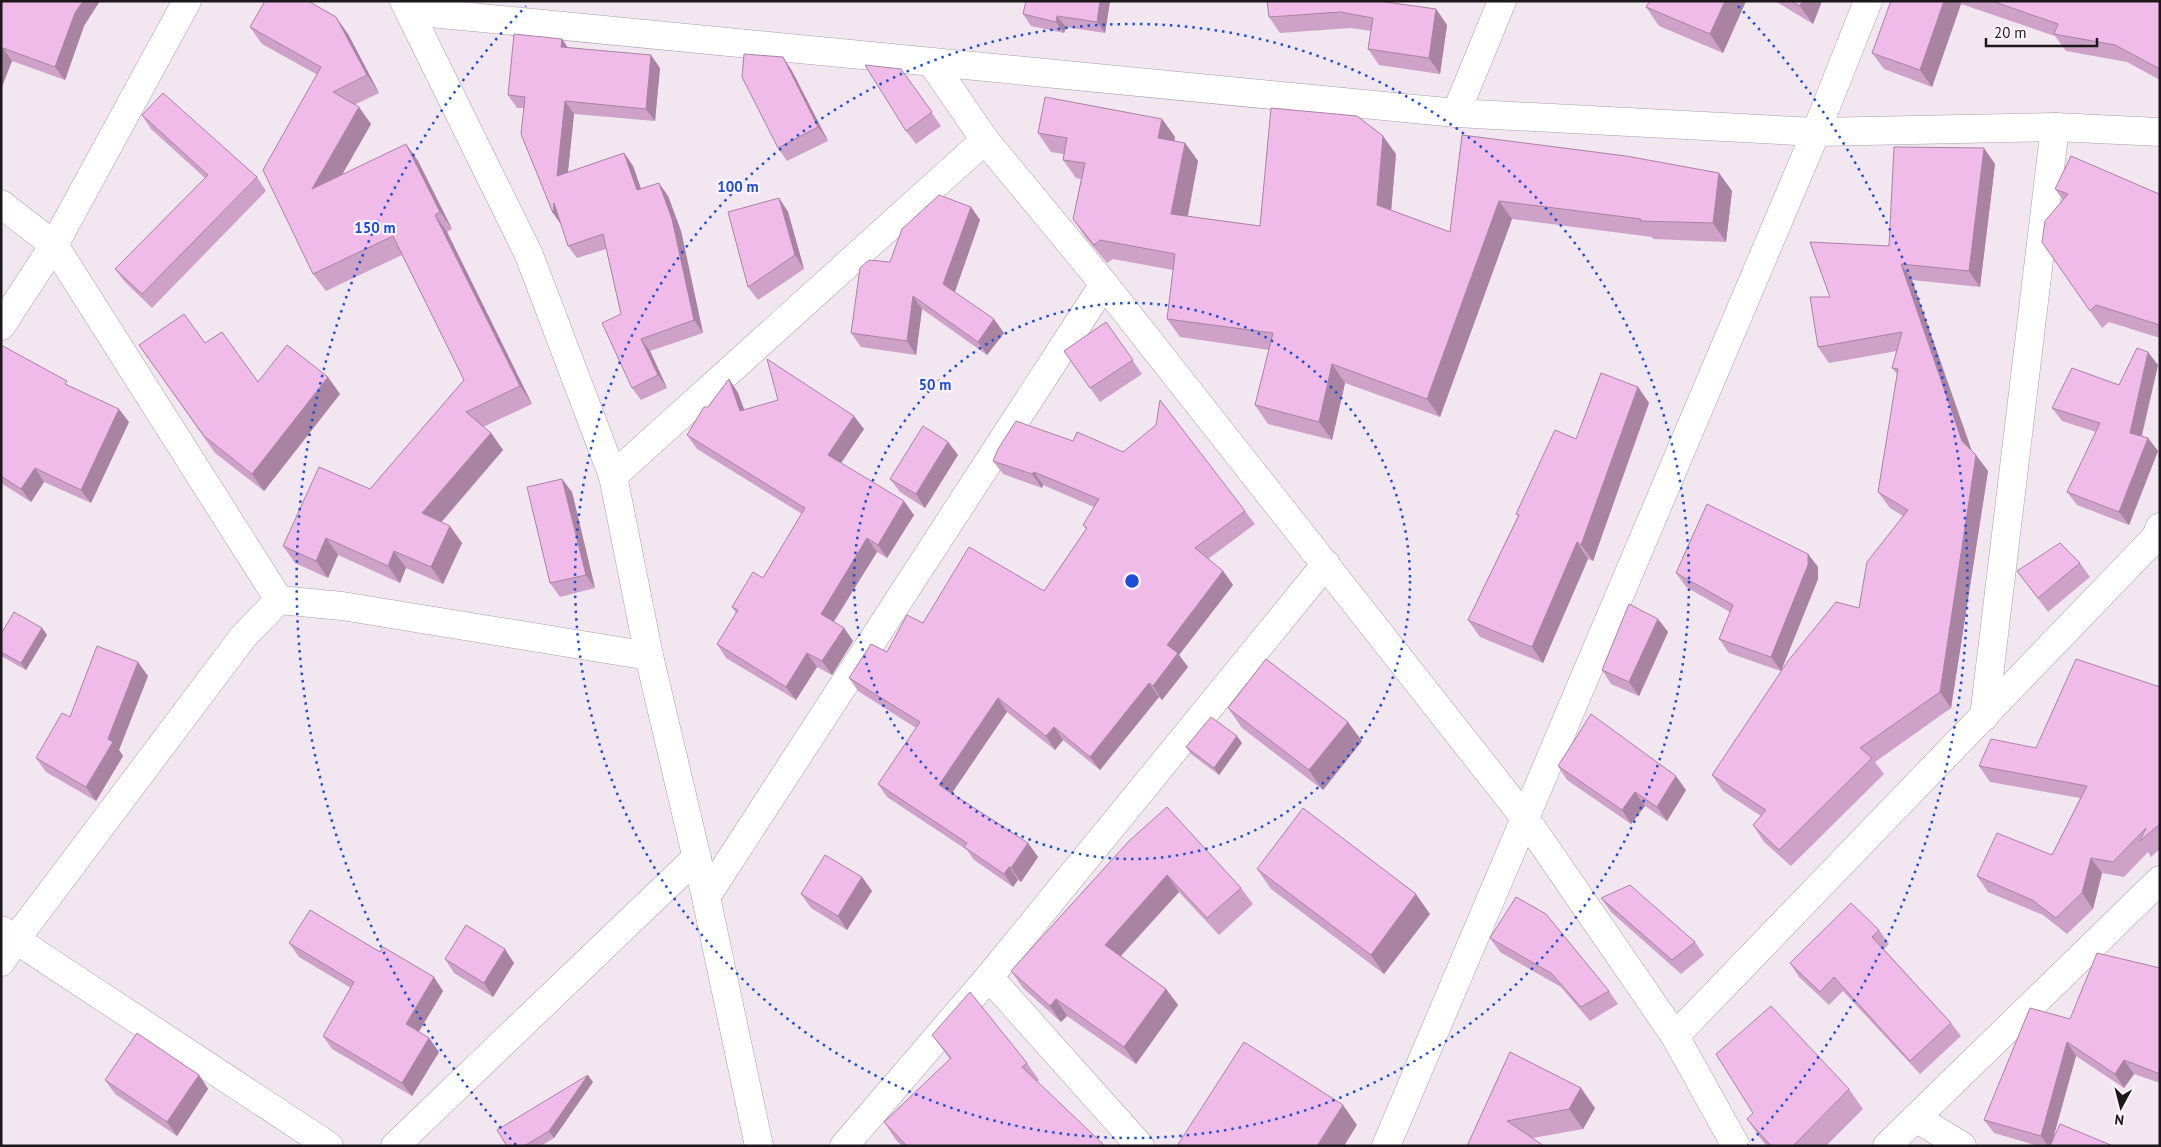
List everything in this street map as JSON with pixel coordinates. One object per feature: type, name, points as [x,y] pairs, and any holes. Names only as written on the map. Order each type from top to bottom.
[{"type":"street","points":[[1,326],[54,245],[187,1]]},
{"type":"street","points":[[1456,113],[1502,1]]},
{"type":"street","points":[[1386,1146],[1816,132],[1868,1]]},
{"type":"street","points":[[407,6],[932,63],[1456,113],[1816,132],[2055,127],[2160,132]]},
{"type":"street","points":[[407,6],[529,255],[613,476],[649,656],[706,897],[759,1146]]},
{"type":"street","points":[[932,63],[985,140],[1104,284],[1525,818],[1675,1036],[1736,1146]]},
{"type":"street","points":[[1984,717],[2055,127]]},
{"type":"street","points":[[613,476],[985,140]]},
{"type":"street","points":[[1,204],[54,245],[279,600]]},
{"type":"street","points":[[706,897],[1104,284]]},
{"type":"street","points":[[1675,1036],[2158,535]]},
{"type":"street","points":[[844,1146],[989,977],[1326,564]]},
{"type":"street","points":[[279,600],[342,606],[649,656]]},
{"type":"street","points":[[1,962],[8,935],[243,638],[279,600]]},
{"type":"street","points":[[395,1146],[697,857]]},
{"type":"street","points":[[1887,1146],[2160,880]]},
{"type":"street","points":[[8,935],[329,1146]]},
{"type":"street","points":[[989,977],[1140,1146]]},
{"type":"street","points":[[1916,1118],[1962,1146]]},
{"type":"building","points":[[1,1],[83,1],[75,13],[55,67],[3,48],[1,53]]},
{"type":"building","points":[[265,1],[308,1],[336,17],[367,75],[333,92],[359,107],[312,189],[406,144],[440,212],[435,215],[520,386],[466,412],[491,433],[422,513],[450,526],[431,567],[394,551],[388,566],[326,538],[316,561],[283,546],[319,467],[370,489],[464,380],[393,236],[313,274],[263,170],[321,67],[250,27]]},
{"type":"building","points":[[1026,1],[1100,1],[1097,22],[1057,16],[1056,22],[1023,14]]},
{"type":"building","points":[[1267,1],[1379,1],[1436,9],[1429,58],[1368,49],[1373,18],[1340,12],[1269,17]]},
{"type":"building","points":[[1650,1],[1725,1],[1710,34],[1646,7]]},
{"type":"building","points":[[1792,1],[1802,1],[1800,6]]},
{"type":"building","points":[[1891,1],[1944,1],[1920,70],[1872,53]]},
{"type":"building","points":[[1992,1],[2160,1],[2160,69],[2115,45],[2054,34],[2058,24]]},
{"type":"building","points":[[514,34],[562,39],[561,47],[651,55],[646,109],[565,101],[557,176],[624,153],[637,190],[659,183],[672,219],[694,320],[641,339],[658,375],[632,388],[602,323],[621,314],[603,234],[568,246],[554,203],[553,213],[521,134],[525,97],[508,95]]},
{"type":"building","points":[[744,54],[783,57],[818,127],[778,148],[742,77]]},
{"type":"building","points":[[865,65],[901,69],[932,112],[906,131]]},
{"type":"building","points":[[163,93],[257,177],[142,294],[115,269],[208,175],[142,115]]},
{"type":"building","points":[[1045,97],[1162,119],[1158,138],[1185,143],[1171,214],[1260,226],[1271,108],[1357,116],[1383,136],[1377,205],[1450,232],[1462,135],[1626,156],[1719,173],[1713,223],[1640,221],[1641,219],[1499,201],[1427,399],[1332,364],[1319,422],[1255,405],[1273,333],[1167,319],[1175,254],[1100,240],[1094,245],[1073,219],[1085,163],[1063,160],[1067,138],[1038,133]]},
{"type":"building","points":[[1894,147],[1984,148],[1969,271],[1901,264],[1962,441],[1976,455],[1940,692],[1860,748],[1872,758],[1779,850],[1753,825],[1766,810],[1712,775],[1788,661],[1836,602],[1859,608],[1867,562],[1908,510],[1878,492],[1898,369],[1892,368],[1902,332],[1818,347],[1810,297],[1830,297],[1810,242],[1889,246]]},
{"type":"building","points":[[2071,156],[2159,194],[2160,190],[2160,325],[2096,305],[2090,311],[2042,242],[2045,221],[2068,194],[2055,189]]},
{"type":"building","points":[[939,195],[971,207],[943,284],[994,319],[978,342],[913,296],[907,341],[851,333],[860,268],[869,260],[890,262],[902,229]]},
{"type":"building","points":[[779,198],[795,255],[748,287],[728,212]]},
{"type":"building","points":[[184,314],[205,343],[222,332],[258,382],[287,345],[328,377],[252,474],[204,436],[139,345]]},
{"type":"building","points":[[1106,322],[1133,360],[1090,388],[1064,351]]},
{"type":"building","points":[[1,345],[67,381],[65,384],[119,409],[81,490],[35,468],[21,489],[1,476]]},
{"type":"building","points":[[2137,348],[2148,352],[2130,433],[2148,438],[2119,512],[2067,492],[2100,423],[2052,408],[2072,368],[2119,385]]},
{"type":"building","points":[[767,359],[854,416],[828,455],[904,501],[878,545],[867,538],[821,614],[844,628],[822,661],[807,653],[786,687],[717,644],[738,610],[732,607],[753,572],[763,578],[805,508],[687,435],[704,407],[708,407],[729,379],[740,411],[778,400]]},
{"type":"building","points":[[1601,373],[1638,387],[1581,545],[1577,542],[1532,647],[1468,620],[1519,515],[1516,514],[1555,430],[1576,439]]},
{"type":"building","points":[[1160,400],[1245,511],[1195,548],[1223,571],[1167,645],[1178,653],[1153,686],[1149,683],[1090,757],[1054,727],[1046,736],[998,698],[939,785],[1028,843],[1011,868],[1009,867],[1004,874],[964,847],[967,843],[878,784],[920,722],[849,678],[871,644],[887,652],[907,615],[923,623],[969,547],[1044,591],[1087,528],[1083,525],[1099,499],[1034,472],[1032,474],[993,461],[998,449],[1016,421],[1073,441],[1077,432],[1123,452],[1156,425]]},
{"type":"building","points":[[923,426],[948,442],[916,494],[890,479]]},
{"type":"building","points":[[562,479],[586,575],[550,583],[527,487]]},
{"type":"building","points":[[1707,504],[1808,554],[1808,565],[1771,657],[1719,639],[1733,605],[1676,573]]},
{"type":"building","points":[[2060,543],[2080,563],[2038,598],[2017,571]]},
{"type":"building","points":[[1629,604],[1658,619],[1629,682],[1602,670]]},
{"type":"building","points":[[14,612],[42,628],[21,663],[1,652],[1,634]]},
{"type":"building","points":[[97,646],[138,662],[108,739],[113,742],[86,787],[36,758],[62,713],[70,717]]},
{"type":"building","points":[[1266,659],[1348,722],[1309,770],[1228,708]]},
{"type":"building","points":[[2076,659],[2160,687],[2160,824],[2140,841],[2146,828],[2113,862],[2091,858],[2082,893],[2056,918],[2032,900],[1977,876],[1997,833],[2052,855],[2087,786],[1979,766],[1991,739],[2036,748]]},
{"type":"building","points":[[1591,714],[1676,776],[1657,807],[1635,792],[1622,810],[1558,766]]},
{"type":"building","points":[[1211,717],[1237,736],[1214,768],[1186,747]]},
{"type":"building","points":[[1167,807],[1241,888],[1207,918],[1167,875],[1105,945],[1166,989],[1124,1047],[1056,999],[1050,1006],[1011,971],[1129,841]]},
{"type":"building","points":[[1303,808],[1416,894],[1371,955],[1257,869]]},
{"type":"building","points":[[825,855],[862,877],[838,916],[801,894]]},
{"type":"building","points":[[1630,885],[1695,942],[1672,960],[1601,898]]},
{"type":"building","points":[[1516,897],[1546,914],[1609,991],[1581,1007],[1551,973],[1490,938]]},
{"type":"building","points":[[1851,903],[1879,930],[1872,937],[1951,1023],[1910,1061],[1834,977],[1820,992],[1790,963]]},
{"type":"building","points":[[310,910],[380,952],[383,947],[434,977],[406,1024],[429,1038],[402,1083],[323,1036],[354,982],[289,943]]},
{"type":"building","points":[[466,925],[505,949],[484,983],[445,959]]},
{"type":"building","points":[[2097,953],[2160,968],[2160,1074],[2124,1060],[2115,1074],[2067,1042],[2041,1136],[1984,1120],[2030,1008],[2070,1019]]},
{"type":"building","points":[[970,992],[1027,1063],[1022,1067],[1105,1146],[907,1146],[884,1122],[951,1058],[932,1035]]},
{"type":"building","points":[[1771,1006],[1849,1089],[1793,1146],[1771,1146],[1747,1119],[1753,1113],[1716,1054]]},
{"type":"building","points":[[137,1033],[199,1075],[167,1122],[105,1080]]},
{"type":"building","points":[[1244,1042],[1343,1105],[1317,1146],[1177,1146]]},
{"type":"building","points":[[1510,1052],[1581,1088],[1569,1109],[1507,1121],[1544,1146],[1467,1146]]},
{"type":"building","points":[[588,1075],[549,1131],[524,1146],[507,1146],[497,1130]]},
{"type":"building","points":[[2060,1124],[2113,1146],[2050,1146]]}]
